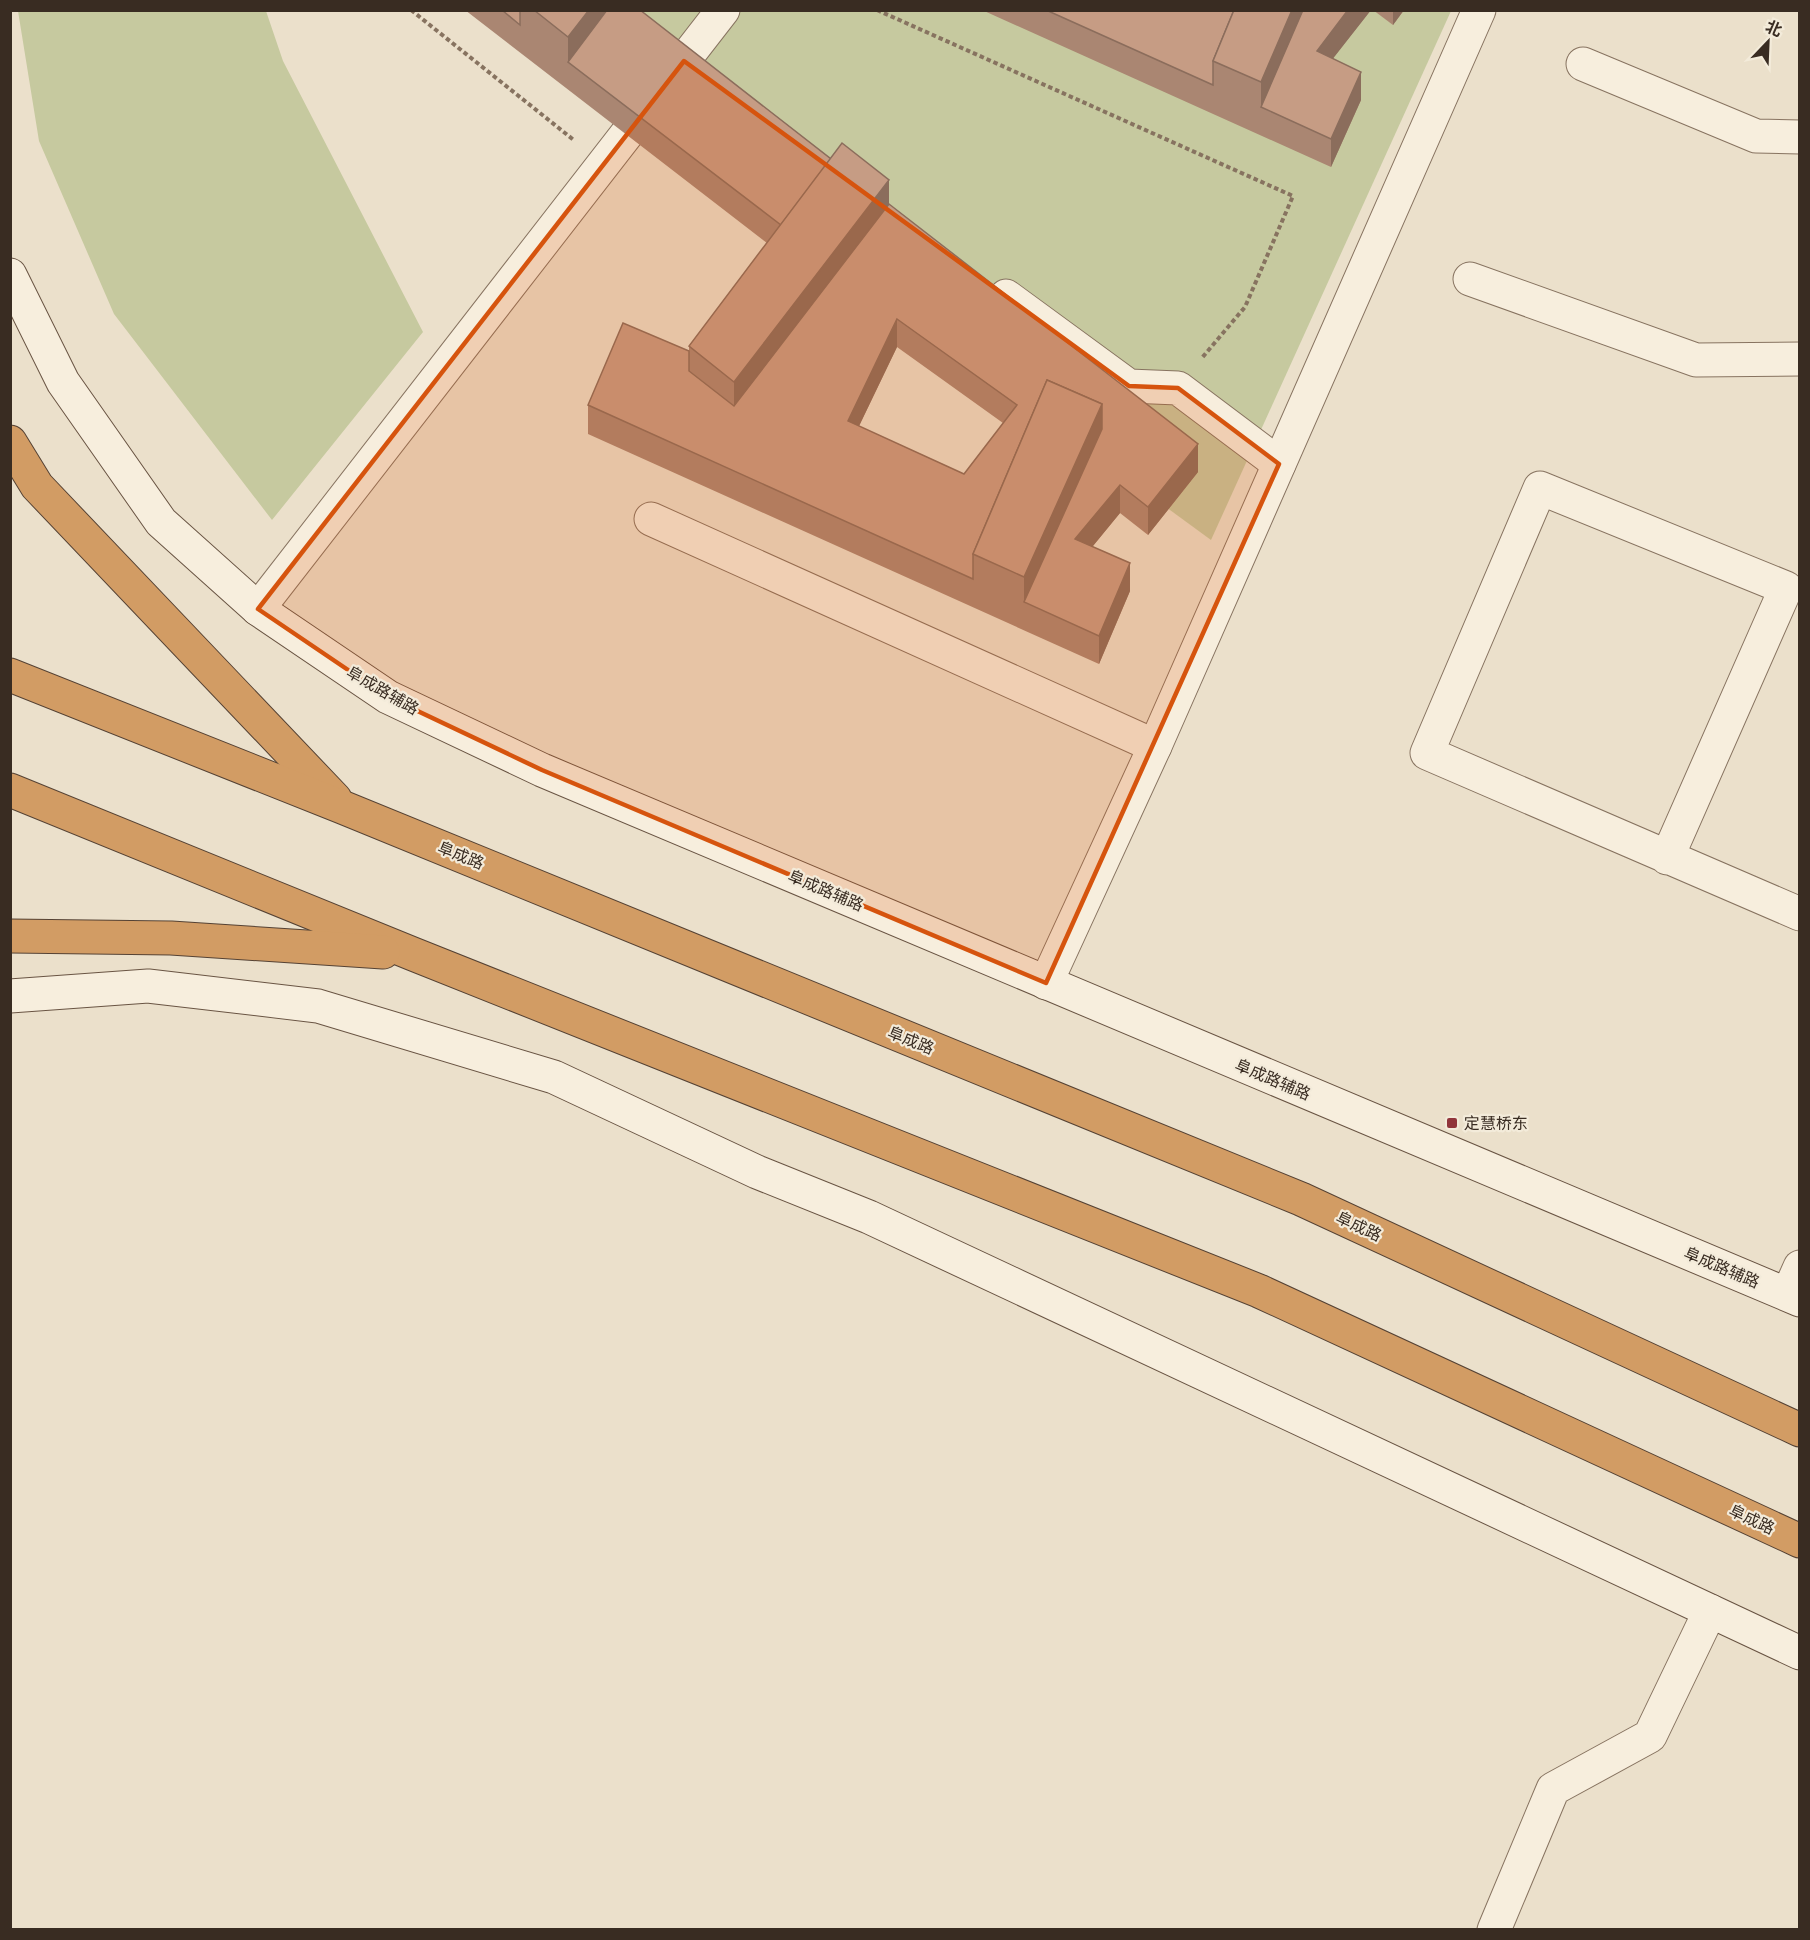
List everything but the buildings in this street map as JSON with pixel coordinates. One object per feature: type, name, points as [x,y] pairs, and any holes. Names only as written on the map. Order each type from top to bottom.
[{"type":"highway","points":[[10,442],[37,486],[342,807]]},
{"type":"highway","name":"阜成路","points":[[10,675],[342,807],[1301,1199],[1800,1430]]},
{"type":"highway","name":"阜成路","points":[[10,790],[413,954],[1259,1291],[1800,1540]]},
{"type":"highway","points":[[10,936],[171,938],[413,954]]},
{"type":"street","points":[[258,609],[604,164],[694,68],[723,10]]},
{"type":"street","points":[[1046,983],[1155,746],[1479,10]]},
{"type":"street","points":[[1583,64],[1756,136],[1800,137]]},
{"type":"street","name":"阜成路辅路","points":[[10,275],[63,382],[161,522],[258,609],[388,697],[542,770],[1046,983],[1796,1287]]},
{"type":"street","points":[[1470,279],[1696,360],[1800,359]]},
{"type":"street","points":[[984,280],[1129,386],[1178,388],[1279,464]]},
{"type":"street","points":[[1667,858],[1786,588],[1540,488],[1427,753],[1667,858],[1800,914]]},
{"type":"street","points":[[651,519],[1155,746]]},
{"type":"street","points":[[10,996],[148,986],[318,1006],[554,1077],[757,1172],[880,1222],[1800,1653]]},
{"type":"street","points":[[1494,1929],[1553,1790],[1650,1736],[1710,1611]]},
{"type":"path","points":[[411,10],[604,164]]},
{"type":"path","points":[[877,10],[1293,196],[1245,307],[1178,388]]},
{"type":"highlighted area","points":[[684,61],[1129,386],[1178,388],[1279,464],[1046,983],[542,770],[388,697],[258,609]]},
{"type":"green space","points":[[18,11],[266,11],[283,61],[423,332],[272,520],[114,314],[39,141]]},
{"type":"green space","points":[[488,11],[1451,11],[1211,540]]},
{"type":"place","name":"定慧桥东","points":[[1452,1123]]}]
